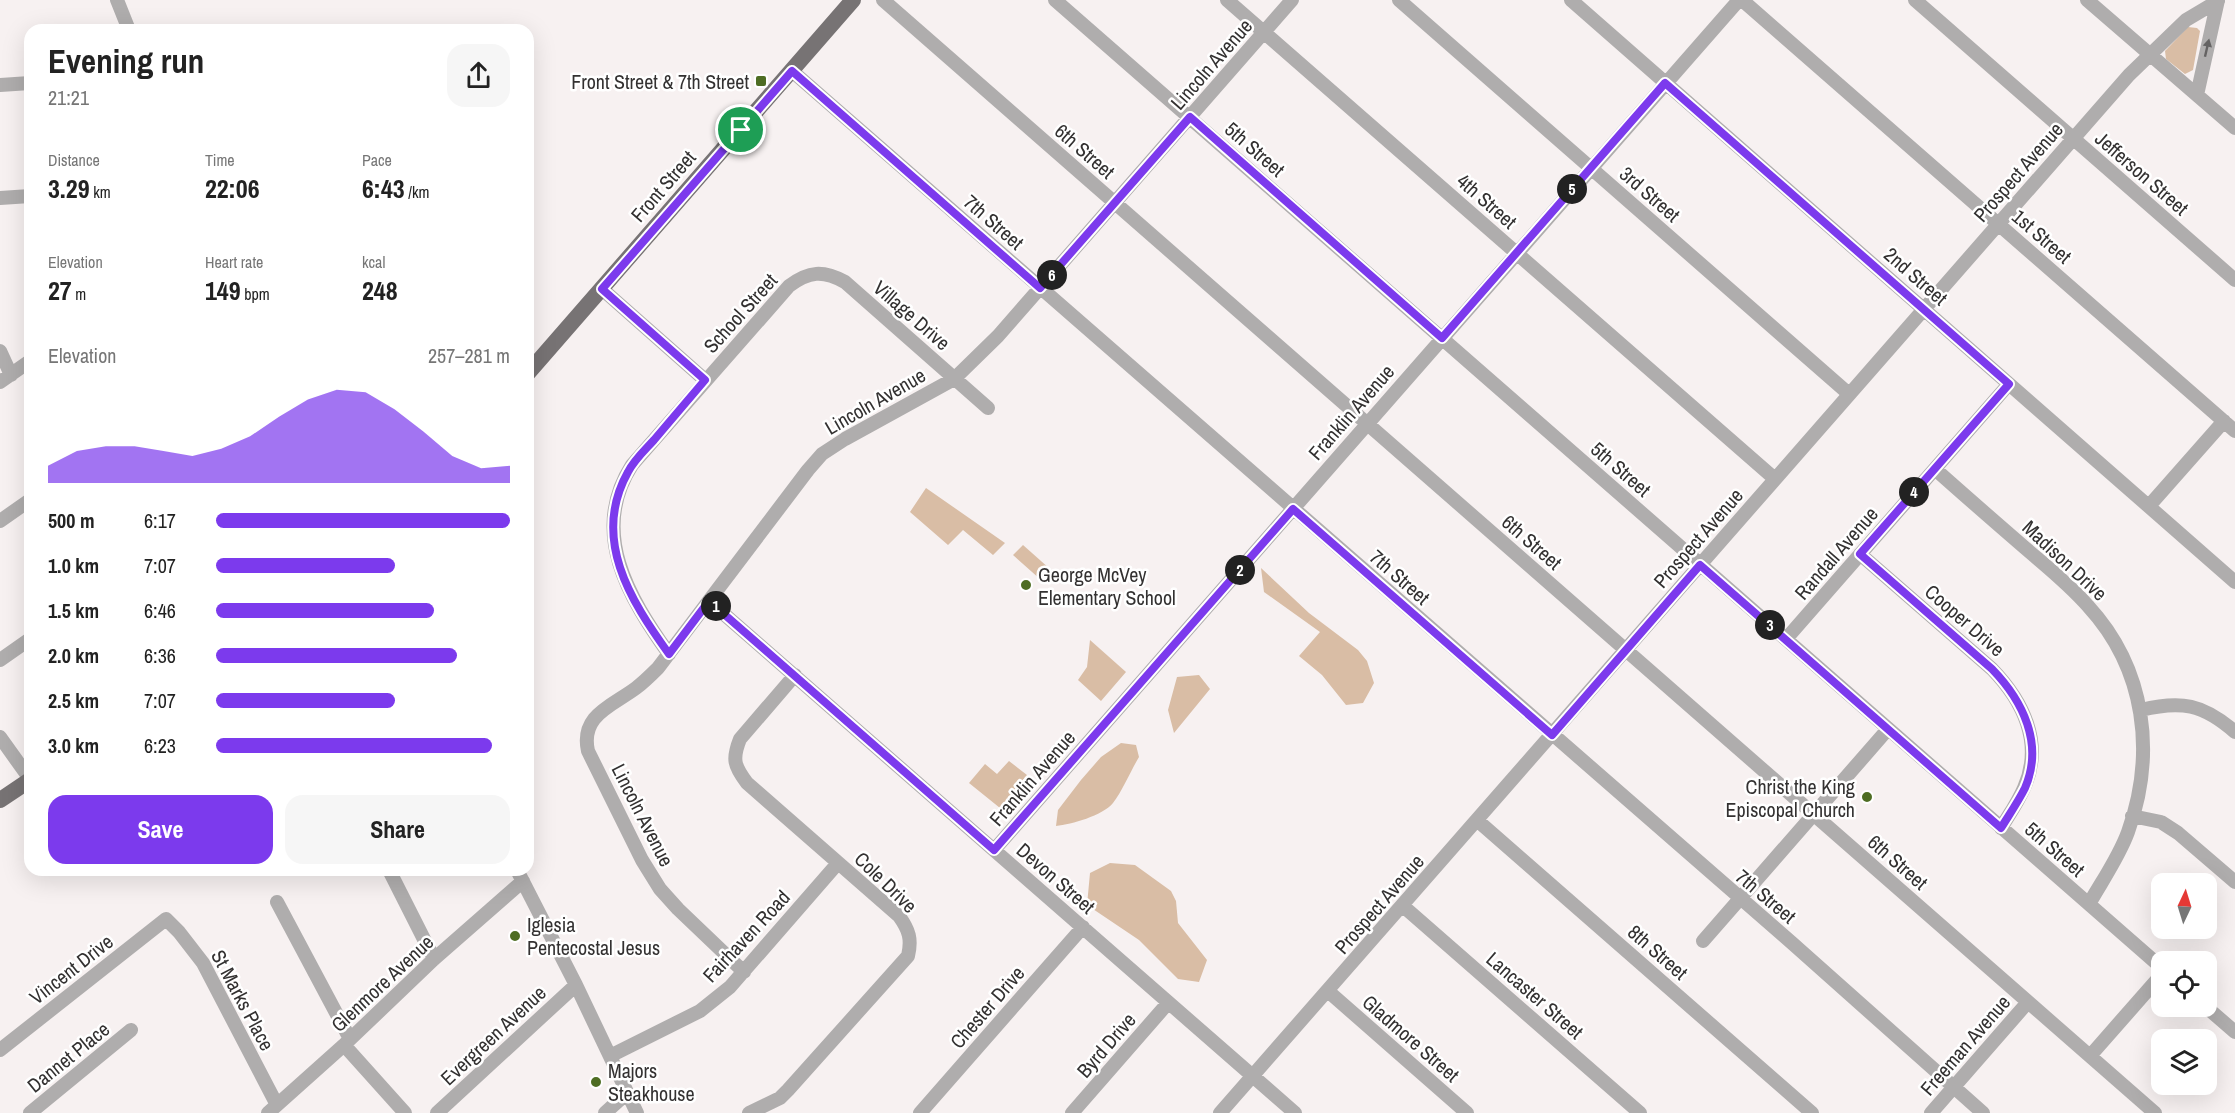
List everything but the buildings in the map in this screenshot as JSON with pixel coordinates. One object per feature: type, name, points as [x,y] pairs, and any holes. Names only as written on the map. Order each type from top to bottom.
[{"type":"main road","name":"Front Street","points":[[534,366],[854,0]]},
{"type":"main road","points":[[0,800],[24,784]]},
{"type":"street","points":[[117,0],[127,24]]},
{"type":"street","name":"6th Street","points":[[883,0],[2155,1113]]},
{"type":"street","name":"5th Street","points":[[1055,0],[2151,958]]},
{"type":"street","name":"4th Street","points":[[1227,0],[1775,479]]},
{"type":"street","name":"Lincoln Avenue","points":[[744,972],[660,889],[642,860],[588,751],[586,740],[589,726],[598,714],[638,687],[658,668],[822,454],[954,379],[998,336],[1292,0]]},
{"type":"street","name":"3rd Street","points":[[1399,0],[1850,394]]},
{"type":"street","name":"2nd Street","points":[[1571,0],[2235,582]]},
{"type":"street","name":"Franklin Avenue","points":[[994,850],[1590,168],[1741,0]]},
{"type":"street","name":"1st Street","points":[[1741,0],[2235,431]]},
{"type":"street","name":"Jefferson Street","points":[[1916,0],[2235,280]]},
{"type":"street","points":[[2087,0],[2235,128]]},
{"type":"street","name":"Prospect Avenue","points":[[1220,1113],[1329,992],[1924,308],[2149,54],[2186,20],[2218,1]]},
{"type":"street","name":"Prospect Avenue","points":[[2197,96],[2218,1]]},
{"type":"street","name":"7th Street","points":[[792,71],[1983,1113]]},
{"type":"street","points":[[0,85],[24,83]]},
{"type":"street","points":[[0,198],[24,196]]},
{"type":"street","name":"Village Drive","points":[[801,277],[818,273],[833,276],[845,282],[988,408]]},
{"type":"street","name":"School Street","points":[[669,654],[645,621],[619,568],[614,546],[614,517],[619,492],[632,465],[774,301],[801,277]]},
{"type":"street","points":[[602,289],[705,380]]},
{"type":"street","points":[[0,351],[5,379],[24,365]]},
{"type":"street","name":"Randall Avenue","points":[[1786,639],[2009,384]]},
{"type":"street","points":[[2149,506],[2224,421]]},
{"type":"street","name":"Madison Drive","points":[[1935,469],[2089,606],[2120,650],[2130,675],[2141,710],[2144,764],[2139,798],[2122,845],[2089,904]]},
{"type":"street","points":[[0,521],[24,504]]},
{"type":"street","name":"Cooper Drive","points":[[1860,554],[1992,669],[2008,685],[2019,701],[2030,730],[2031,758],[2024,788],[2001,828]]},
{"type":"street","name":"Devon Street","points":[[709,601],[1295,1113]]},
{"type":"street","points":[[0,660],[24,643]]},
{"type":"street","name":"Cole Drive","points":[[758,1111],[780,1098],[804,1075],[908,956],[911,942],[904,923],[747,783],[735,765],[735,752],[740,739],[795,675]]},
{"type":"street","points":[[2141,710],[2172,704],[2187,705],[2208,711],[2235,732]]},
{"type":"street","points":[[1703,941],[1888,729]]},
{"type":"street","points":[[0,737],[24,771]]},
{"type":"street","points":[[2132,816],[2161,822],[2178,833],[2235,882]]},
{"type":"street","name":"8th Street","points":[[1478,821],[1812,1113]]},
{"type":"street","name":"Fairhaven Road","points":[[610,1056],[700,1011],[730,987],[838,863]]},
{"type":"street","points":[[391,876],[434,958]]},
{"type":"street","name":"Glenmore Avenue","points":[[273,1109],[347,1042],[519,876]]},
{"type":"street","points":[[521,876],[637,1113]]},
{"type":"street","points":[[277,902],[347,1042],[405,1113]]},
{"type":"street","name":"Lancaster Street","points":[[1403,906],[1640,1113]]},
{"type":"street","name":"Vincent Drive","points":[[0,1050],[166,919]]},
{"type":"street","name":"St Marks Place","points":[[166,919],[203,963],[273,1109]]},
{"type":"street","name":"Chester Drive","points":[[920,1113],[1083,927]]},
{"type":"street","name":"Evergreen Avenue","points":[[437,1113],[576,986]]},
{"type":"street","points":[[2090,1056],[2151,987]]},
{"type":"street","name":"Gladmore Street","points":[[1329,992],[1467,1113]]},
{"type":"street","name":"Freeman Avenue","points":[[1931,1113],[2028,1002]]},
{"type":"street","name":"Byrd Drive","points":[[1072,1113],[1168,1003]]},
{"type":"street","points":[[2217,1016],[2235,1032]]},
{"type":"street","name":"Dannet Place","points":[[30,1113],[131,1030]]},
{"type":"street","points":[[605,1113],[627,1093]]},
{"type":"shaded area","points":[[2188,27],[2197,28],[2200,31],[2193,70],[2185,74],[2166,59],[2165,51]]},
{"type":"shaded area","points":[[926,488],[1005,543],[993,555],[963,530],[948,545],[910,512]]},
{"type":"shaded area","points":[[1023,545],[1050,569],[1041,580],[1013,555]]},
{"type":"shaded area","points":[[1261,568],[1309,613],[1358,650],[1367,661],[1374,683],[1363,703],[1346,705],[1322,675],[1299,656],[1320,632],[1264,592]]},
{"type":"shaded area","points":[[1090,640],[1126,672],[1101,701],[1078,680],[1087,667]]},
{"type":"shaded area","points":[[1199,675],[1210,689],[1174,733],[1168,710],[1177,677]]},
{"type":"shaded area","points":[[1121,743],[1136,745],[1139,757],[1113,803],[1102,812],[1056,826],[1058,810],[1081,780],[1101,757]]},
{"type":"shaded area","points":[[1009,761],[1027,775],[1000,808],[969,783],[985,764],[997,774]]},
{"type":"shaded area","points":[[1110,863],[1135,865],[1171,891],[1176,901],[1178,923],[1207,960],[1199,982],[1178,979],[1139,940],[1087,905],[1090,873]]},
{"type":"place","name":"Front Street & 7th Street","points":[[761,81]]},
{"type":"place","name":"George McVey Elementary School","points":[[1026,585]]},
{"type":"place","name":"Christ the King Episcopal Church","points":[[1867,797]]},
{"type":"place","name":"Iglesia Pentecostal Jesus","points":[[515,936]]},
{"type":"place","name":"Majors Steakhouse","points":[[596,1082]]},
{"type":"route","points":[[792,71],[1040,288],[1190,117],[1442,338],[1665,83],[2009,384],[1860,554],[2008,685],[2019,701],[2030,730],[2031,758],[2024,788],[2001,828],[1700,565],[1552,735],[1293,509],[994,850],[709,601],[669,654],[645,621],[619,568],[614,546],[614,517],[619,492],[627,472],[705,380],[602,289],[741,130],[792,71]]}]
